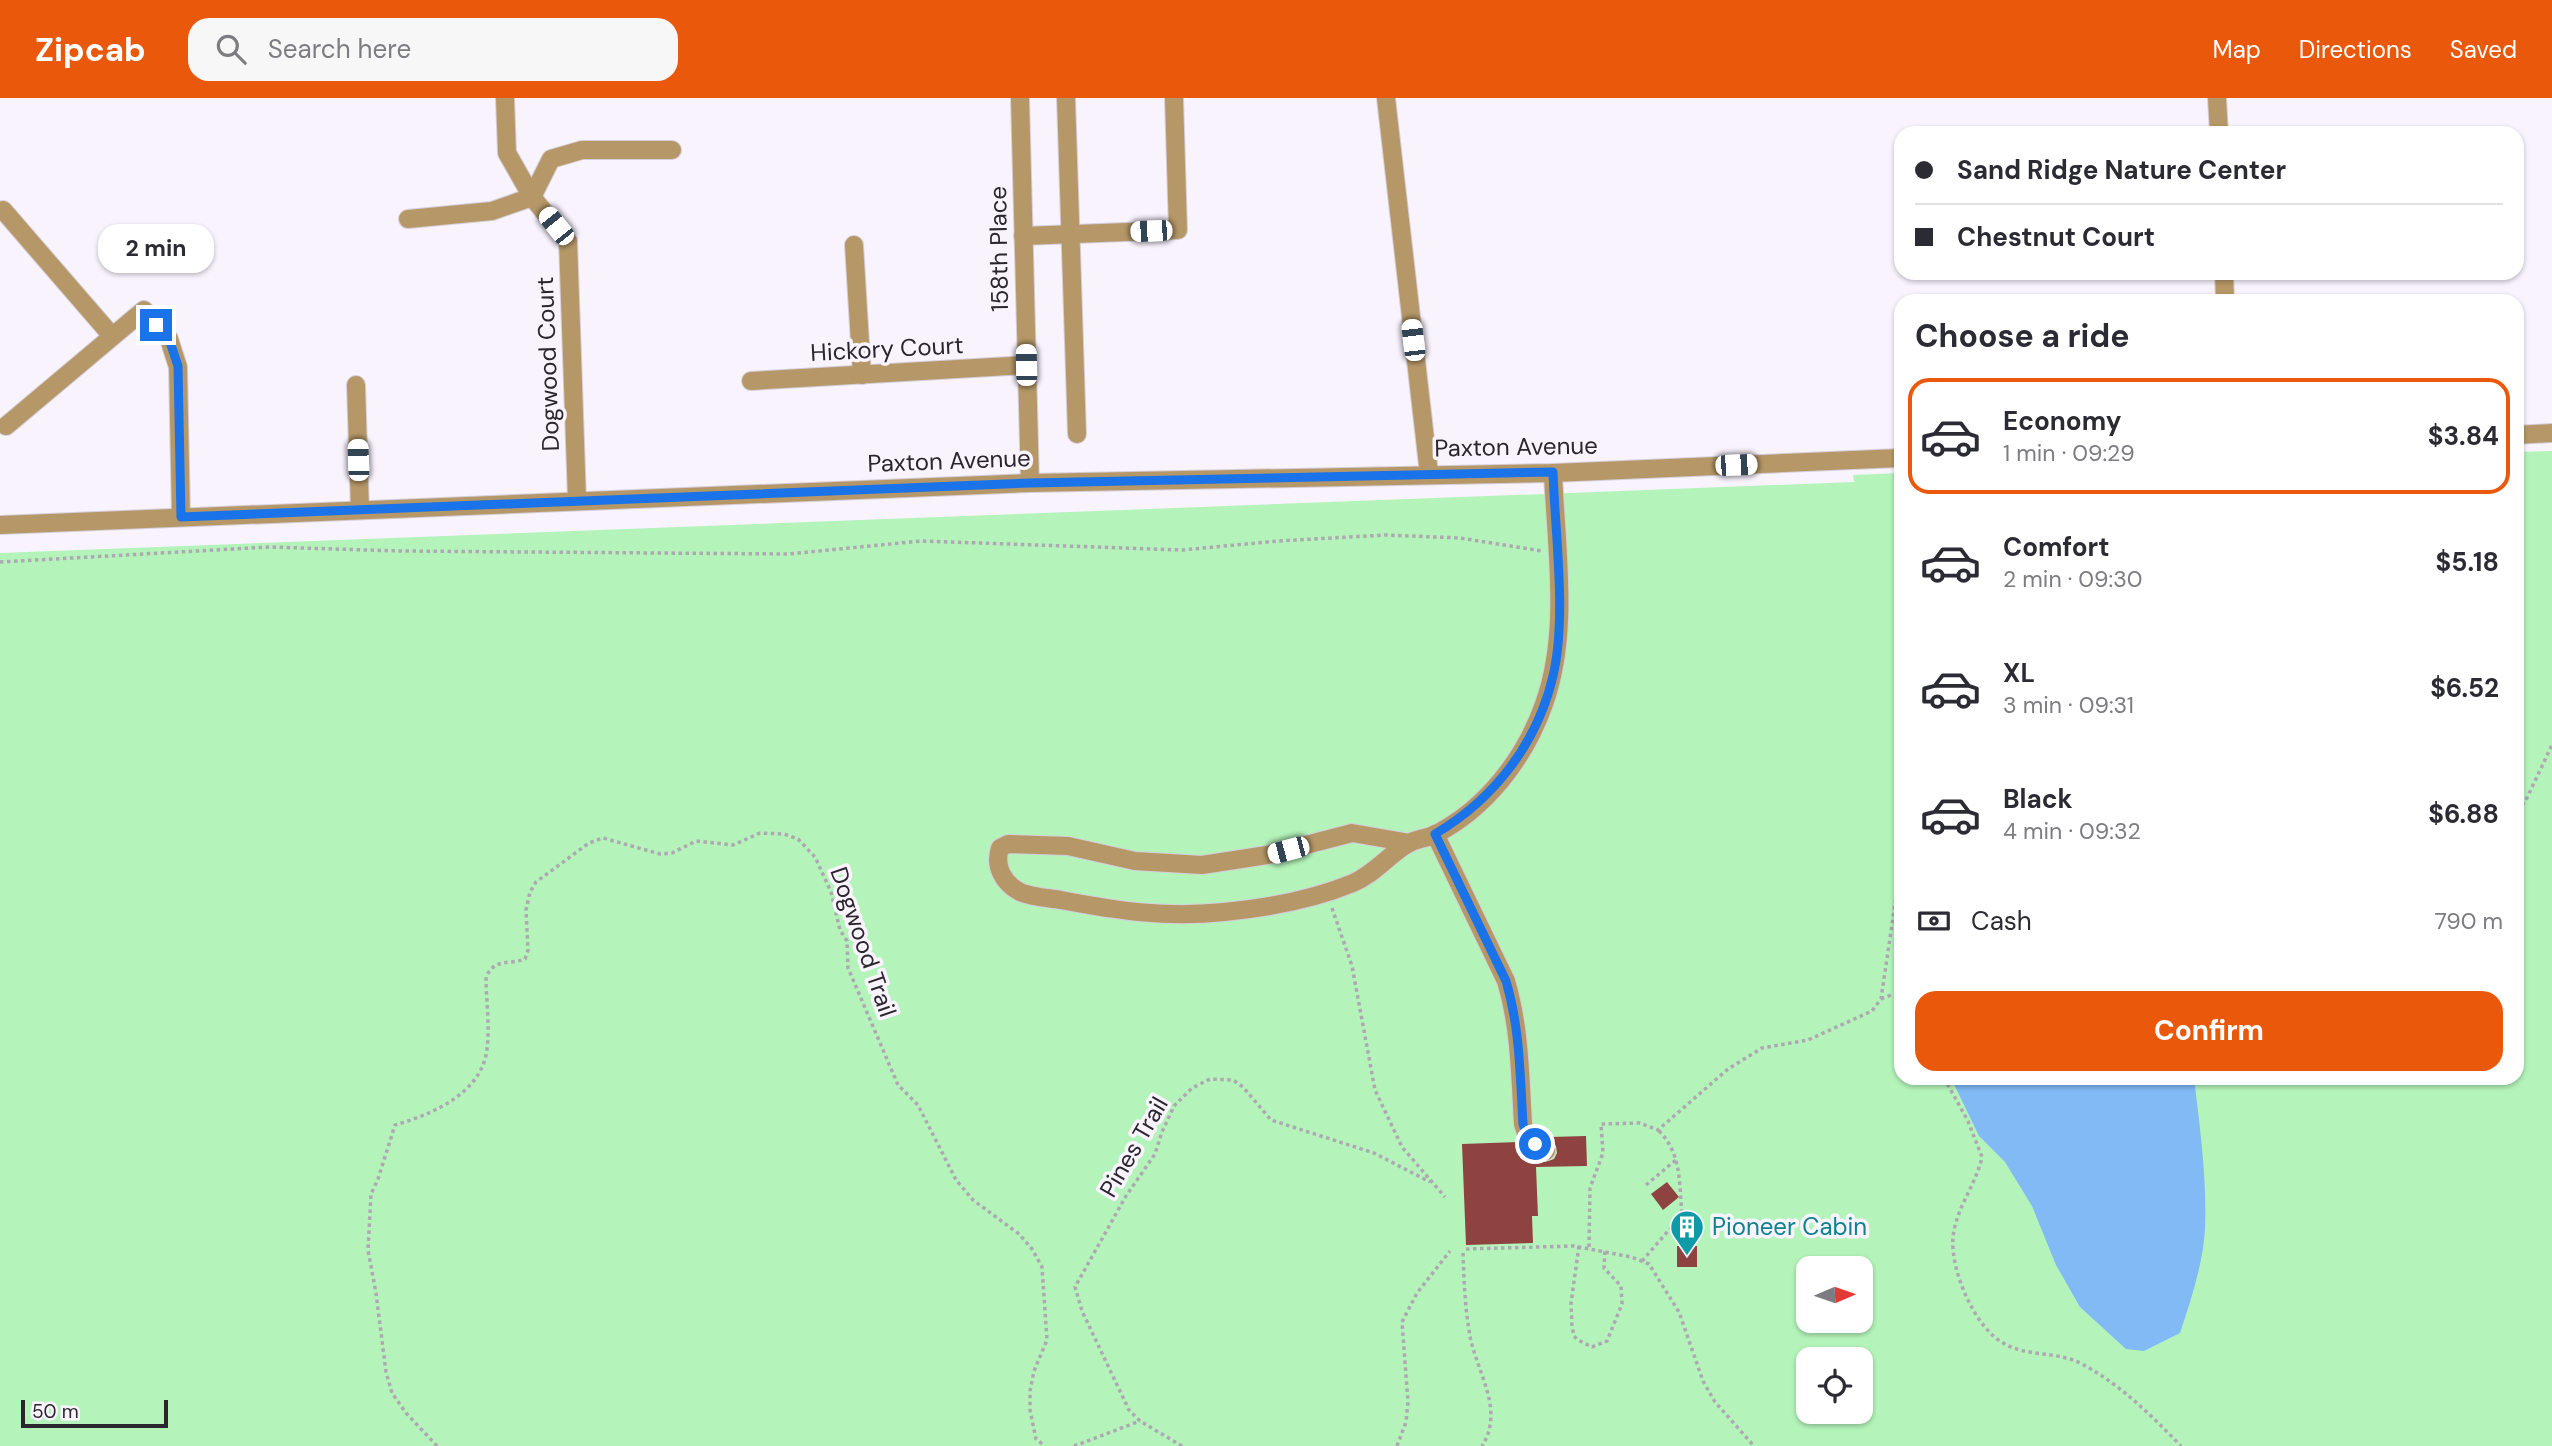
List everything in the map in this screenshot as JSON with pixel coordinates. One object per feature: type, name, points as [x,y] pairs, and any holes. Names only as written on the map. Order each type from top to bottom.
[{"type":"street","name":"Dogwood Court","points":[[505,98],[507,153],[532,197],[569,241],[577,500]]},
{"type":"street","name":"158th Place","points":[[1020,98],[1030,483]]},
{"type":"street","points":[[1066,98],[1077,434]]},
{"type":"street","points":[[1023,236],[1178,230],[1174,98]]},
{"type":"street","points":[[1386,98],[1429,474]]},
{"type":"street","points":[[2217,98],[2219,126]]},
{"type":"street","points":[[408,219],[492,211],[532,197],[551,159],[582,150],[672,150]]},
{"type":"street","points":[[3,210],[112,336]]},
{"type":"street","points":[[854,245],[862,374]]},
{"type":"street","points":[[6,426],[144,310],[169,339],[178,366],[181,517]]},
{"type":"street","name":"Hickory Court","points":[[751,381],[1026,365]]},
{"type":"street","points":[[356,385],[360,510]]},
{"type":"street","points":[[2524,435],[2552,433]]},
{"type":"street","name":"Paxton Avenue","points":[[0,525],[1030,483],[1553,472],[1894,458]]},
{"type":"street","points":[[1410,843],[1352,832],[1267,855],[1202,865],[1135,861],[1068,846],[1023,843],[1000,848],[998,869],[1003,877],[1021,892],[1131,913],[1151,915],[1226,912],[1327,892],[1356,882],[1410,843],[1435,834],[1474,807],[1508,772],[1544,706],[1553,675],[1558,641],[1553,472]]},
{"type":"street","points":[[1435,834],[1506,981],[1518,1038],[1523,1124],[1527,1136],[1546,1151]]},
{"type":"path","points":[[0,562],[269,547],[400,551],[788,554],[921,541],[1182,550],[1385,535],[1460,538],[1556,552]]},
{"type":"path","points":[[2524,803],[2552,745]]},
{"type":"path","name":"Dogwood Trail","points":[[437,1446],[405,1413],[392,1392],[386,1372],[368,1250],[371,1194],[396,1125],[426,1116],[451,1102],[482,1069],[487,1048],[486,977],[490,967],[498,962],[525,959],[528,950],[526,910],[536,882],[589,843],[603,838],[660,854],[672,853],[696,841],[733,845],[760,833],[784,834],[798,839],[814,857],[831,892],[840,930],[847,941],[849,968],[898,1085],[918,1105],[929,1122],[944,1161],[956,1180],[973,1200],[1019,1234],[1042,1267],[1047,1340],[1034,1371],[1030,1410],[1036,1438],[1045,1446]]},
{"type":"path","points":[[1327,892],[1352,966],[1376,1090],[1402,1147],[1445,1197]]},
{"type":"path","points":[[1658,1130],[1728,1069],[1762,1048],[1808,1040],[1872,1011],[1881,999],[1894,910]]},
{"type":"path","points":[[1881,999],[1894,996]]},
{"type":"path","name":"Pines Trail","points":[[1182,1446],[1140,1421],[1129,1410],[1082,1311],[1075,1287],[1126,1196],[1155,1154],[1161,1132],[1174,1106],[1192,1088],[1210,1079],[1233,1080],[1243,1087],[1271,1120],[1374,1153],[1430,1182]]},
{"type":"path","points":[[1948,1085],[1968,1121],[1982,1157],[1953,1238],[1959,1281],[1973,1308],[1993,1336],[2005,1345],[2081,1363],[2114,1384],[2145,1408],[2181,1446]]},
{"type":"path","points":[[1589,1247],[1590,1188],[1603,1153],[1601,1124],[1640,1123],[1658,1130],[1670,1141],[1677,1159],[1682,1215],[1642,1261]]},
{"type":"path","points":[[1646,1185],[1677,1159]]},
{"type":"path","points":[[1579,1246],[1571,1303],[1572,1326],[1574,1336],[1592,1347],[1607,1341],[1622,1304],[1621,1286],[1604,1268],[1605,1250]]},
{"type":"path","points":[[1482,1446],[1492,1424],[1492,1408],[1470,1337],[1465,1251],[1579,1246],[1605,1250],[1649,1264],[1679,1312],[1703,1381],[1715,1402],[1754,1446]]},
{"type":"path","points":[[1397,1446],[1406,1422],[1408,1402],[1402,1322],[1417,1293],[1450,1251]]},
{"type":"path","points":[[1074,1446],[1140,1421]]},
{"type":"green space","points":[[2552,451],[2552,1446],[0,1446],[0,553],[1854,482],[1853,475],[1894,473],[1894,1085],[2524,1085],[2524,452]]},
{"type":"water","points":[[1954,1085],[2195,1085],[2204,1172],[2205,1229],[2199,1269],[2180,1333],[2144,1351],[2126,1349],[2080,1307],[2056,1265],[2032,1206],[2005,1162],[1979,1136]]},
{"type":"building","points":[[1586,1136],[1587,1166],[1536,1167],[1538,1216],[1532,1216],[1533,1243],[1466,1245],[1462,1144],[1518,1142],[1545,1162],[1554,1159],[1557,1153],[1550,1137]]},
{"type":"building","name":"Pioneer Cabin","points":[[1667,1182],[1679,1197],[1663,1210],[1651,1194]]},
{"type":"building","name":"Pioneer Cabin","points":[[1677,1246],[1697,1246],[1697,1267],[1677,1267]]},
{"type":"place","name":"Pioneer Cabin","points":[[1687,1257]]},
{"type":"route","points":[[156,325],[169,339],[178,366],[181,517],[1030,483],[1553,472],[1558,641],[1553,675],[1544,706],[1527,742],[1508,772],[1482,800],[1458,820],[1435,834],[1506,981],[1518,1038],[1523,1124],[1527,1136],[1535,1144]]}]
